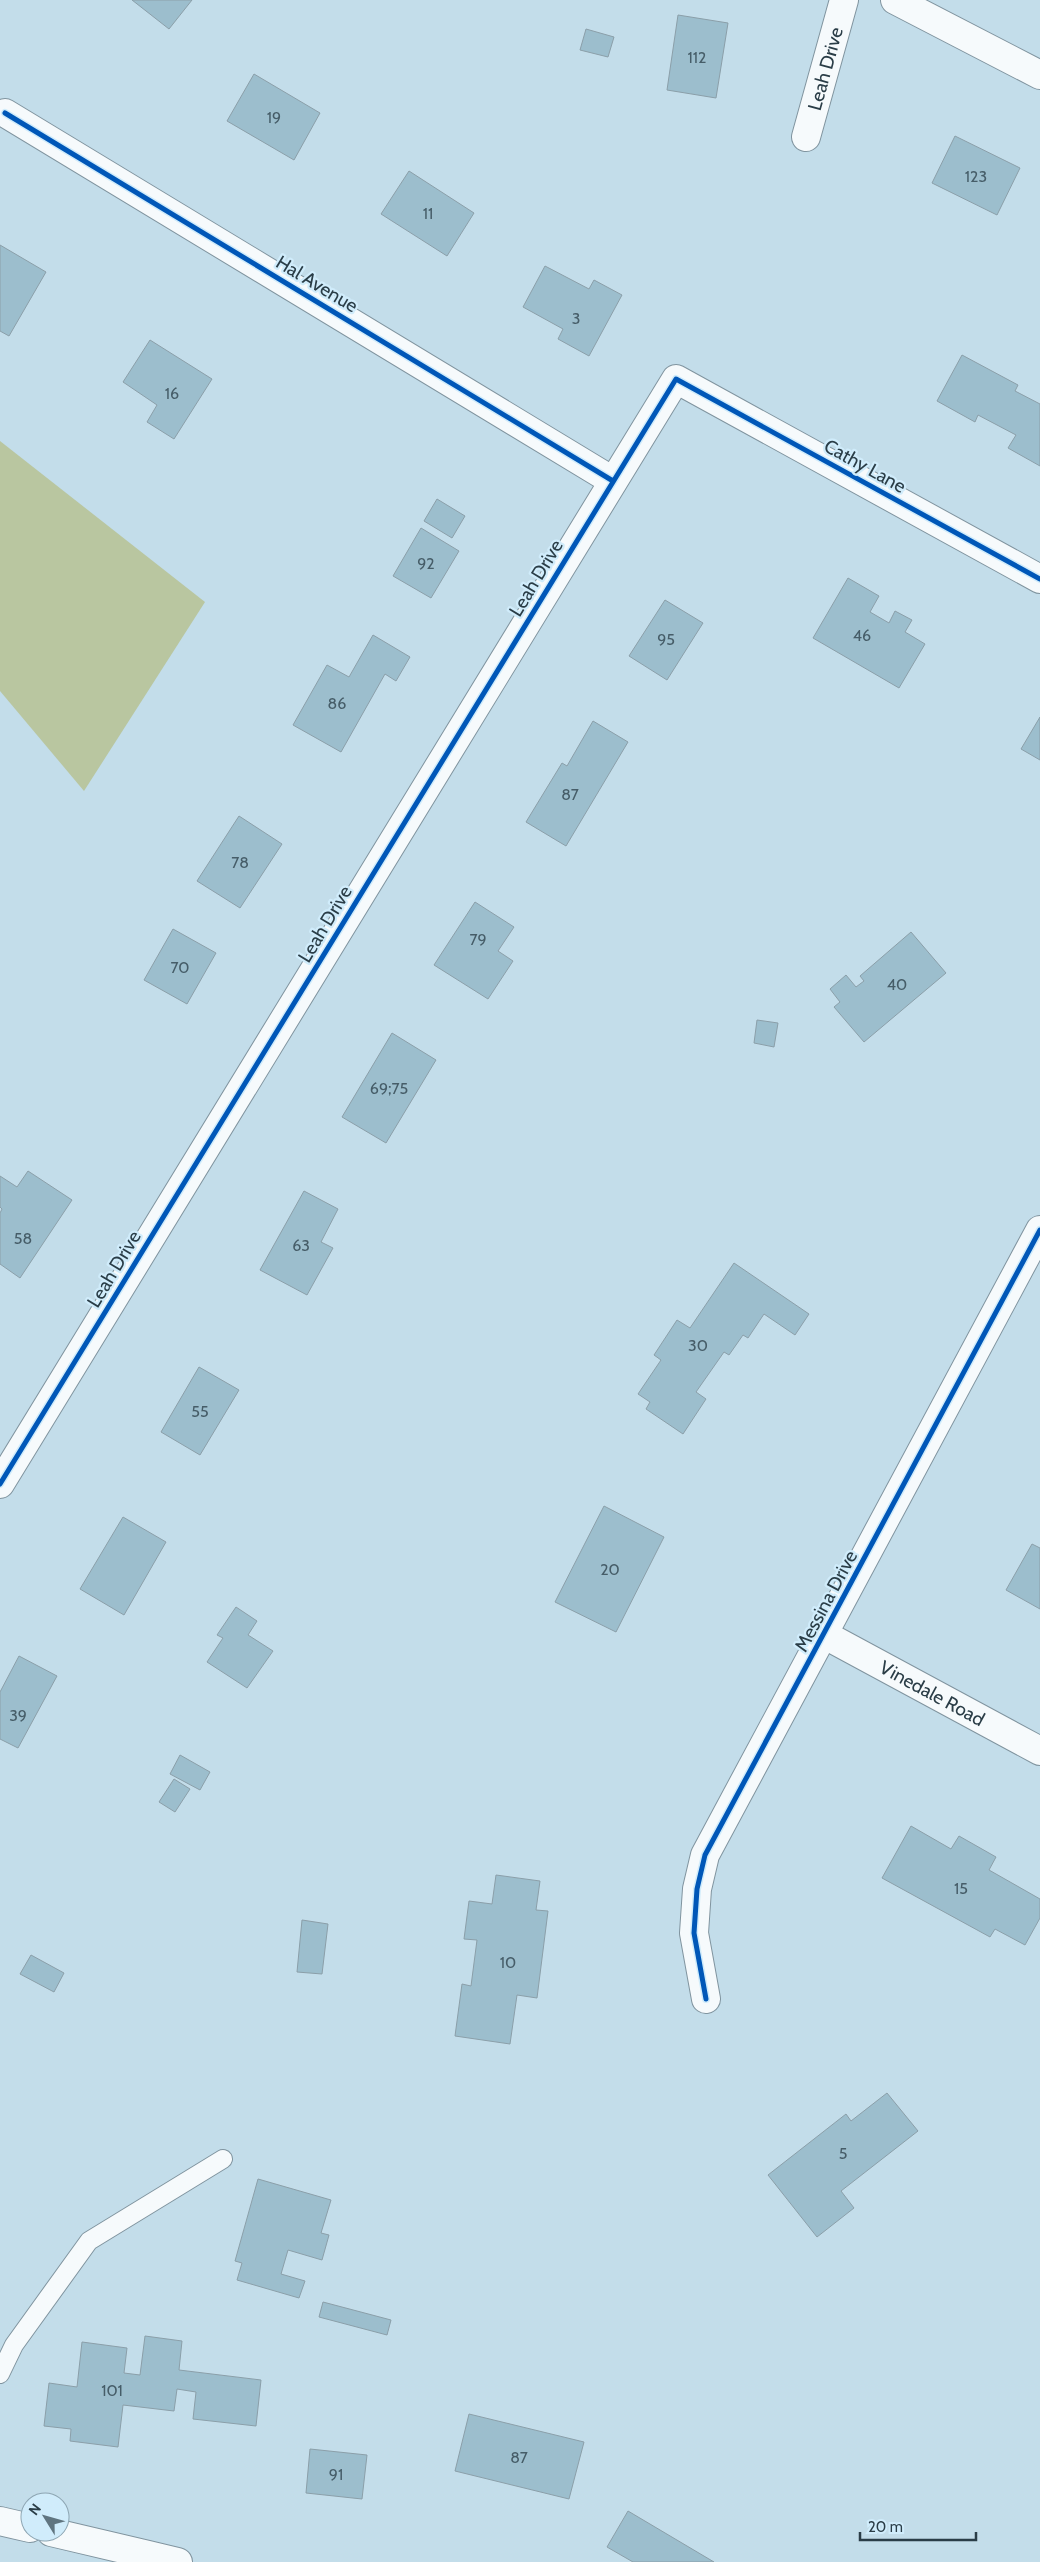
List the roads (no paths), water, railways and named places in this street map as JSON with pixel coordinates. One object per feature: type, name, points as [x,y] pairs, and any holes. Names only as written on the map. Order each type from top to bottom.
[{"type":"street","name":"Leah Drive","points":[[806,137],[844,0]]},
{"type":"street","points":[[895,0],[1040,75]]},
{"type":"street","name":"Hal Avenue","points":[[5,113],[613,481]]},
{"type":"street","name":"Leah Drive","points":[[0,1484],[676,379]]},
{"type":"street","name":"Cathy Lane","points":[[676,379],[1040,579]]},
{"type":"street","name":"Messina Drive","points":[[706,1999],[694,1933],[697,1889],[705,1855],[825,1635],[1040,1230]]},
{"type":"street","name":"Vinedale Road","points":[[825,1635],[1040,1751]]},
{"type":"street","points":[[0,2521],[20,2526]]},
{"type":"street","points":[[70,2536],[178,2562]]},
{"type":"lane","points":[[0,2374],[14,2345],[89,2241],[224,2159]]}]
